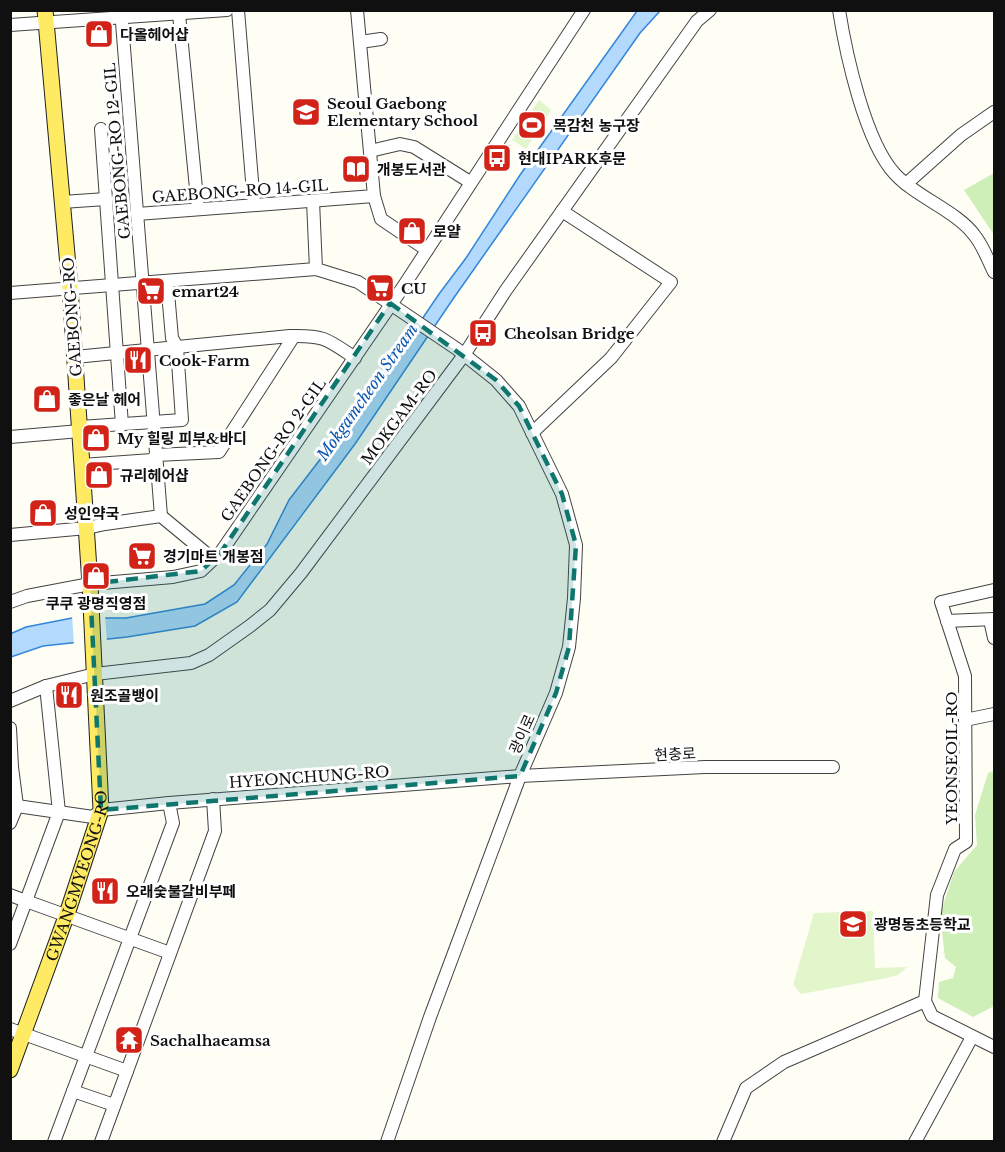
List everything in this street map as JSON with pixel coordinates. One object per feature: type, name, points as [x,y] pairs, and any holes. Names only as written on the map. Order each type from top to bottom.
[{"type":"main road","name":"GAEBONG-RO","points":[[46,16],[70,288],[95,670]]},
{"type":"main road","name":"GWANGMYEONG-RO","points":[[10,1070],[17,1032],[67,914],[101,810],[95,670]]},
{"type":"street","points":[[10,25],[46,16],[179,14],[227,10]]},
{"type":"street","points":[[238,10],[254,205]]},
{"type":"street","points":[[357,10],[374,196],[381,219],[427,250]]},
{"type":"street","name":"GAEBONG-RO 2-GIL","points":[[10,602],[27,596],[173,577],[201,571],[221,552],[393,305],[470,182],[584,10]]},
{"type":"street","name":"MOKGAM-RO","points":[[10,701],[95,670],[191,663],[217,649],[270,610],[301,573],[697,21],[710,10]]},
{"type":"street","points":[[839,10],[845,46],[872,137],[894,173],[906,184],[960,221],[974,235],[994,272]]},
{"type":"street","name":"GAEBONG-RO 12-GIL","points":[[121,14],[161,516]]},
{"type":"street","points":[[179,14],[198,209]]},
{"type":"street","points":[[360,42],[381,39]]},
{"type":"street","points":[[906,184],[961,135],[994,112]]},
{"type":"street","name":"GAEBONG-RO 12-GIL","points":[[101,129],[122,425]]},
{"type":"street","points":[[370,151],[400,144],[414,147],[470,182]]},
{"type":"street","name":"GAEBONG-RO 14-GIL","points":[[137,214],[374,196]]},
{"type":"street","points":[[62,202],[106,199]]},
{"type":"street","points":[[312,201],[316,269]]},
{"type":"street","points":[[532,433],[611,358],[671,282],[562,211]]},
{"type":"street","points":[[10,294],[316,269],[358,282],[393,305]]},
{"type":"street","points":[[10,437],[182,420],[177,347],[172,338],[167,281]]},
{"type":"street","name":"광이로","points":[[387,1142],[430,1017],[520,777],[556,693],[569,647],[576,556],[576,546],[562,494],[519,406],[496,380],[393,305]]},
{"type":"street","points":[[82,465],[152,460],[156,455],[219,452],[294,336]]},
{"type":"street","points":[[75,357],[294,336],[315,336],[330,341],[355,358]]},
{"type":"street","points":[[10,535],[87,528],[161,516],[213,560]]},
{"type":"street","name":"YEONSEOIL-RO","points":[[925,1001],[937,895],[955,849],[966,842],[965,676],[940,602],[994,590]]},
{"type":"street","points":[[947,621],[992,619],[994,638]]},
{"type":"street","points":[[10,944],[59,812],[56,762],[46,686]]},
{"type":"street","points":[[965,720],[994,714]]},
{"type":"street","points":[[10,728],[11,767],[17,806],[10,824]]},
{"type":"street","name":"현충로","points":[[520,777],[705,767],[833,767]]},
{"type":"street","name":"HYEONCHUNG-RO","points":[[17,806],[93,817],[101,810],[169,803],[520,777]]},
{"type":"street","points":[[101,1142],[215,831],[213,799]]},
{"type":"street","points":[[54,1142],[173,823],[169,803]]},
{"type":"street","points":[[10,895],[67,914],[170,954]]},
{"type":"street","points":[[723,1142],[746,1088],[784,1062],[925,1001],[932,1016],[994,1047]]},
{"type":"street","points":[[17,1032],[127,1071]]},
{"type":"street","points":[[915,1142],[972,1037]]},
{"type":"street","points":[[73,1091],[114,1105]]},
{"type":"highlighted area","points":[[390,303],[496,380],[519,406],[562,494],[576,545],[569,647],[556,693],[520,776],[101,810],[90,584],[201,571],[221,552]]},
{"type":"green space","name":"목감천 농구장","points":[[539,100],[551,110],[526,149],[512,140]]},
{"type":"green space","points":[[994,173],[994,235],[964,190]]},
{"type":"green space","points":[[994,771],[994,1006],[973,1017],[938,998],[939,982],[953,978],[956,967],[945,958],[942,909],[954,872],[977,845],[975,815],[988,773]]},
{"type":"green space","points":[[873,911],[875,968],[907,967],[898,975],[887,978],[801,994],[793,985],[814,913]]},
{"type":"water","points":[[637,11],[660,11],[640,33],[453,299],[355,444],[237,602],[195,626],[127,637],[43,646],[11,657],[10,634],[26,627],[72,618],[126,618],[205,604],[234,585],[267,544],[289,500],[381,380],[466,258],[520,175]]},
{"type":"pier","points":[[72,615],[105,615],[107,642],[74,646]]},
{"type":"place","name":"다올헤어샵","points":[[99,34]]},
{"type":"place","name":"Seoul Gaebong Elementary School","points":[[306,112]]},
{"type":"place","name":"목감천 농구장","points":[[532,125]]},
{"type":"place","name":"현대IPARK후문","points":[[497,158]]},
{"type":"place","name":"개봉도서관","points":[[356,169]]},
{"type":"place","name":"로얄","points":[[412,231]]},
{"type":"place","name":"CU","points":[[380,288]]},
{"type":"place","name":"emart24","points":[[151,291]]},
{"type":"place","name":"Cheolsan Bridge","points":[[483,333]]},
{"type":"place","name":"Cook-Farm","points":[[138,360]]},
{"type":"place","name":"좋은날 헤어","points":[[47,399]]},
{"type":"place","name":"My 힐링 피부&바디","points":[[96,438]]},
{"type":"place","name":"규리헤어샵","points":[[99,475]]},
{"type":"place","name":"성인약국","points":[[43,513]]},
{"type":"place","name":"경기마트 개봉점","points":[[142,556]]},
{"type":"place","name":"쿠쿠 광명직영점","points":[[96,576]]},
{"type":"place","name":"원조골뱅이","points":[[69,695]]},
{"type":"place","name":"오래숯불갈비부페","points":[[105,891]]},
{"type":"place","name":"광명동초등학교","points":[[853,924]]},
{"type":"place","name":"Sachalhaeamsa","points":[[129,1040]]},
{"type":"water label","name":"Mokgamcheon Stream","points":[[367,392]]}]
